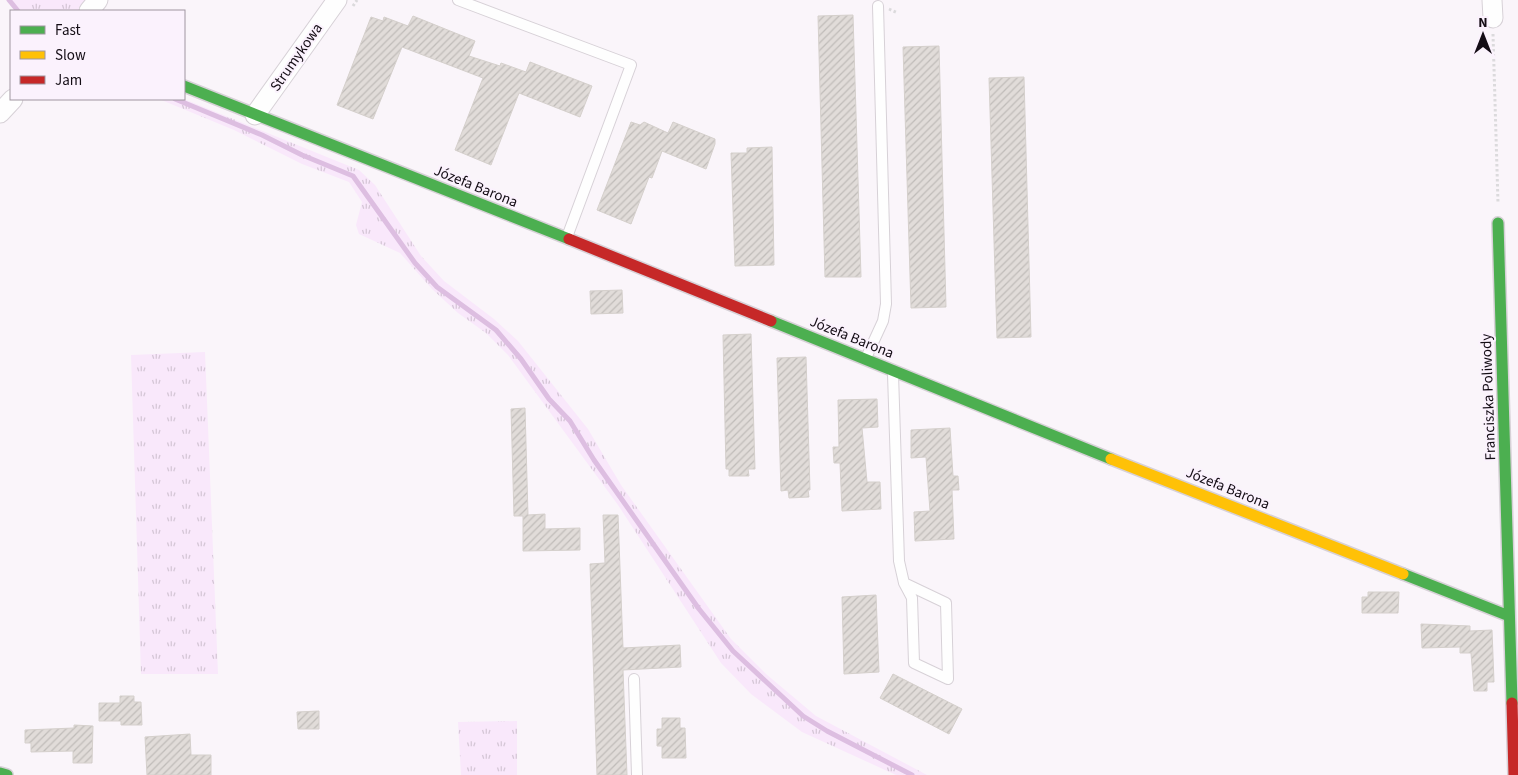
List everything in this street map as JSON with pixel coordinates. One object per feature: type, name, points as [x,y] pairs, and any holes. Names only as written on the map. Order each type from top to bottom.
[{"type":"street","points":[[90,10],[98,0]]},
{"type":"street","name":"Strumykowa","points":[[255,115],[337,0]]},
{"type":"street","name":"Józefa Barona","points":[[185,86],[1509,616]]},
{"type":"street","points":[[0,113],[12,100]]},
{"type":"street","name":"Franciszka Poliwody","points":[[1498,222],[1514,775]]},
{"type":"street","points":[[0,773],[7,775]]},
{"type":"lane","points":[[458,0],[631,65],[566,238]]},
{"type":"lane","points":[[865,359],[883,321],[886,304],[878,6]]},
{"type":"lane","points":[[893,370],[899,561],[904,583],[912,598],[914,663],[948,678],[946,603],[904,583]]},
{"type":"lane","points":[[634,679],[637,775]]},
{"type":"path","points":[[1492,9],[1498,222]]},
{"type":"green space","points":[[9,0],[98,0],[90,10],[17,10]]},
{"type":"green space","points":[[185,99],[359,170],[375,185],[421,256],[444,281],[494,319],[518,341],[588,429],[621,485],[731,639],[766,674],[816,716],[927,775],[896,775],[802,732],[751,694],[721,663],[618,505],[508,355],[486,333],[458,313],[432,289],[400,253],[359,234],[356,225],[362,202],[349,182],[302,164],[234,130],[161,100]]},
{"type":"green space","points":[[205,352],[218,674],[141,674],[131,355]]},
{"type":"green space","points":[[517,721],[517,775],[461,775],[458,722]]},
{"type":"building","points":[[853,15],[861,277],[825,277],[818,16]]},
{"type":"building","points":[[413,16],[475,41],[469,56],[500,66],[501,63],[526,72],[530,62],[592,86],[580,117],[519,93],[491,165],[455,150],[483,78],[402,47],[373,119],[337,105],[371,17],[383,21],[384,17],[408,26]]},
{"type":"building","points":[[939,46],[946,307],[911,308],[903,47]]},
{"type":"building","points":[[1024,77],[1031,337],[997,338],[989,78]]},
{"type":"building","points":[[631,122],[640,125],[644,122],[668,133],[673,122],[715,139],[715,144],[706,169],[662,151],[652,178],[649,177],[631,224],[597,210]]},
{"type":"building","points":[[772,147],[774,265],[735,266],[731,153],[747,153],[747,148]]},
{"type":"building","points":[[622,290],[623,313],[591,314],[590,291]]},
{"type":"building","points":[[751,334],[755,469],[748,469],[749,476],[729,476],[729,469],[726,469],[723,335]]},
{"type":"building","points":[[806,357],[810,490],[808,490],[809,497],[789,498],[788,490],[781,491],[777,358]]},
{"type":"building","points":[[877,399],[878,427],[862,428],[867,482],[880,482],[881,509],[842,511],[840,463],[834,463],[833,447],[839,447],[838,400]]},
{"type":"building","points":[[525,408],[528,515],[545,514],[545,529],[580,528],[580,550],[523,551],[523,516],[514,516],[511,409]]},
{"type":"building","points":[[950,428],[953,476],[958,476],[959,490],[952,490],[954,539],[915,541],[914,512],[930,511],[926,457],[911,458],[911,430]]},
{"type":"building","points":[[603,515],[618,515],[623,648],[680,645],[681,667],[623,670],[627,775],[597,775],[590,564],[605,563]]},
{"type":"building","points":[[1368,592],[1399,592],[1398,613],[1362,613],[1362,597],[1368,597]]},
{"type":"building","points":[[876,595],[879,672],[844,674],[842,597]]},
{"type":"building","points":[[1421,624],[1470,626],[1470,631],[1492,630],[1494,682],[1487,682],[1487,691],[1474,691],[1471,653],[1460,653],[1460,647],[1422,648]]},
{"type":"building","points":[[893,674],[962,709],[949,734],[880,698]]},
{"type":"building","points":[[120,696],[134,696],[134,702],[141,702],[142,725],[121,725],[121,721],[99,721],[99,703],[120,703]]},
{"type":"building","points":[[319,711],[319,729],[298,729],[297,712]]},
{"type":"building","points":[[662,718],[680,718],[680,728],[685,728],[686,758],[662,758],[662,746],[657,746],[657,729],[662,729]]},
{"type":"building","points":[[74,725],[93,726],[92,763],[73,763],[73,751],[31,752],[31,743],[25,743],[25,730],[74,728]]},
{"type":"building","points":[[190,734],[191,755],[211,755],[211,775],[147,775],[145,737]]},
{"type":"waterway","points":[[9,0],[17,10]]},
{"type":"waterway","points":[[177,100],[353,176],[415,263],[437,287],[496,330],[521,359],[549,399],[570,421],[594,460],[699,609],[733,651],[803,716],[827,731],[912,775]]},
{"type":"traffic: fast","points":[[185,86],[569,239]]},
{"type":"traffic: fast","points":[[1498,223],[1512,703]]},
{"type":"traffic: fast","points":[[771,321],[1111,459]]},
{"type":"traffic: fast","points":[[1403,574],[1509,616]]},
{"type":"traffic: fast","points":[[0,773],[7,775]]},
{"type":"traffic: slow","points":[[1111,459],[1403,574]]},
{"type":"traffic: jam","points":[[569,239],[771,321]]},
{"type":"traffic: jam","points":[[1512,703],[1514,775]]}]
